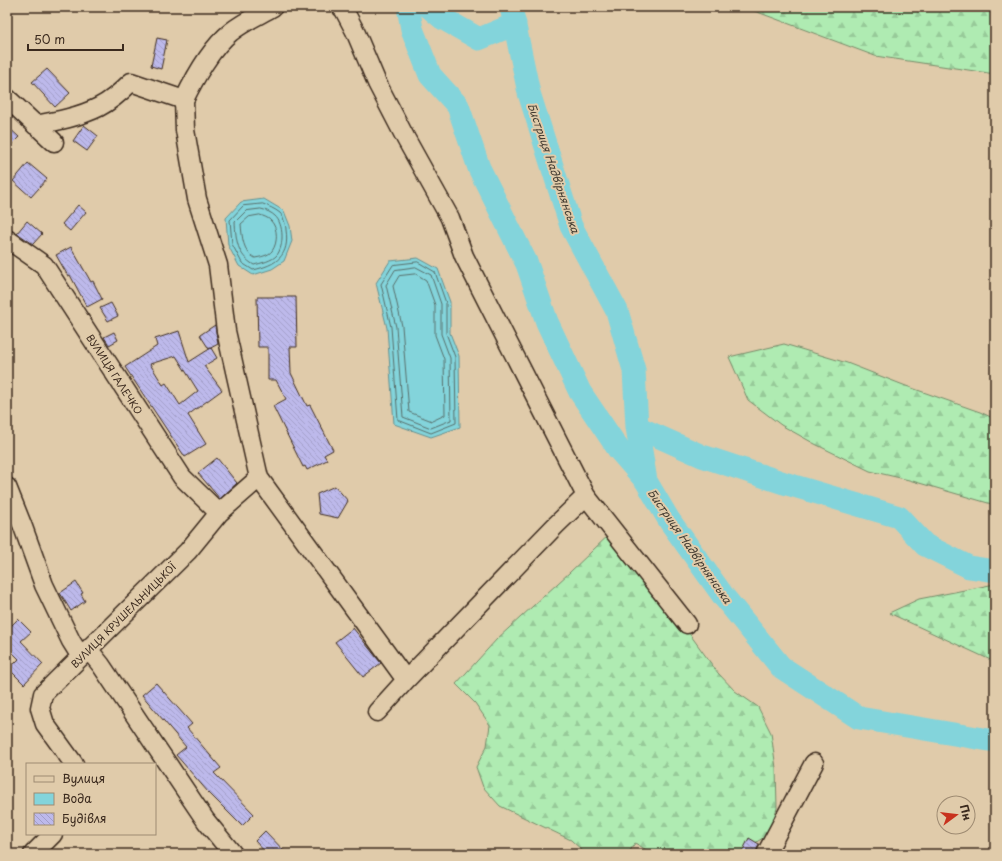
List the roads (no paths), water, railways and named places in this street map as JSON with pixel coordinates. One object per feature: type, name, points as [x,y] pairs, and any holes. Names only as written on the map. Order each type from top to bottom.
[{"type":"street","points":[[273,7],[231,32],[218,45],[191,85],[184,100],[185,130],[197,199],[218,265],[226,332],[259,478],[406,680]]},
{"type":"street","points":[[341,7],[355,31],[377,82],[406,139],[450,218],[464,256],[586,496],[687,624]]},
{"type":"street","points":[[35,125],[64,120],[99,107],[118,95],[131,82],[184,100]]},
{"type":"street","points":[[7,98],[54,142]]},
{"type":"street","name":"ВУЛИЦЯ ГАЛЕЧКО","points":[[7,239],[44,265],[182,477],[219,513]]},
{"type":"street","name":"ВУЛИЦЯ КРУШЕЛЬНИЦЬКОЇ","points":[[73,763],[45,724],[40,708],[43,694],[188,551],[219,513],[259,478]]},
{"type":"street","points":[[7,487],[44,585],[71,641],[101,665],[202,814],[233,854]]},
{"type":"street","points":[[377,712],[406,680],[586,496]]},
{"type":"street","points":[[766,854],[814,763]]},
{"type":"street","points":[[33,854],[52,835]]},
{"type":"water","points":[[264,199],[284,211],[290,226],[292,241],[284,261],[272,269],[253,275],[239,266],[228,245],[226,218],[241,202]]},
{"type":"water","points":[[418,258],[438,269],[450,302],[450,333],[459,356],[460,427],[431,437],[394,424],[387,328],[376,283],[390,261]]},
{"type":"waterway","points":[[408,7],[412,29],[430,75],[458,106],[479,168],[527,264],[547,322],[580,392],[619,450],[646,481]]},
{"type":"waterway","points":[[429,7],[442,18],[479,39],[515,24]]},
{"type":"waterway","name":"Бистриця Надвірнянська","points":[[511,7],[529,93],[571,226],[617,311],[634,370],[637,427],[646,481],[669,520],[724,597],[781,667],[859,718],[995,741]]},
{"type":"waterway","points":[[637,427],[702,456],[784,483],[899,517],[925,545],[969,567],[995,571]]}]
